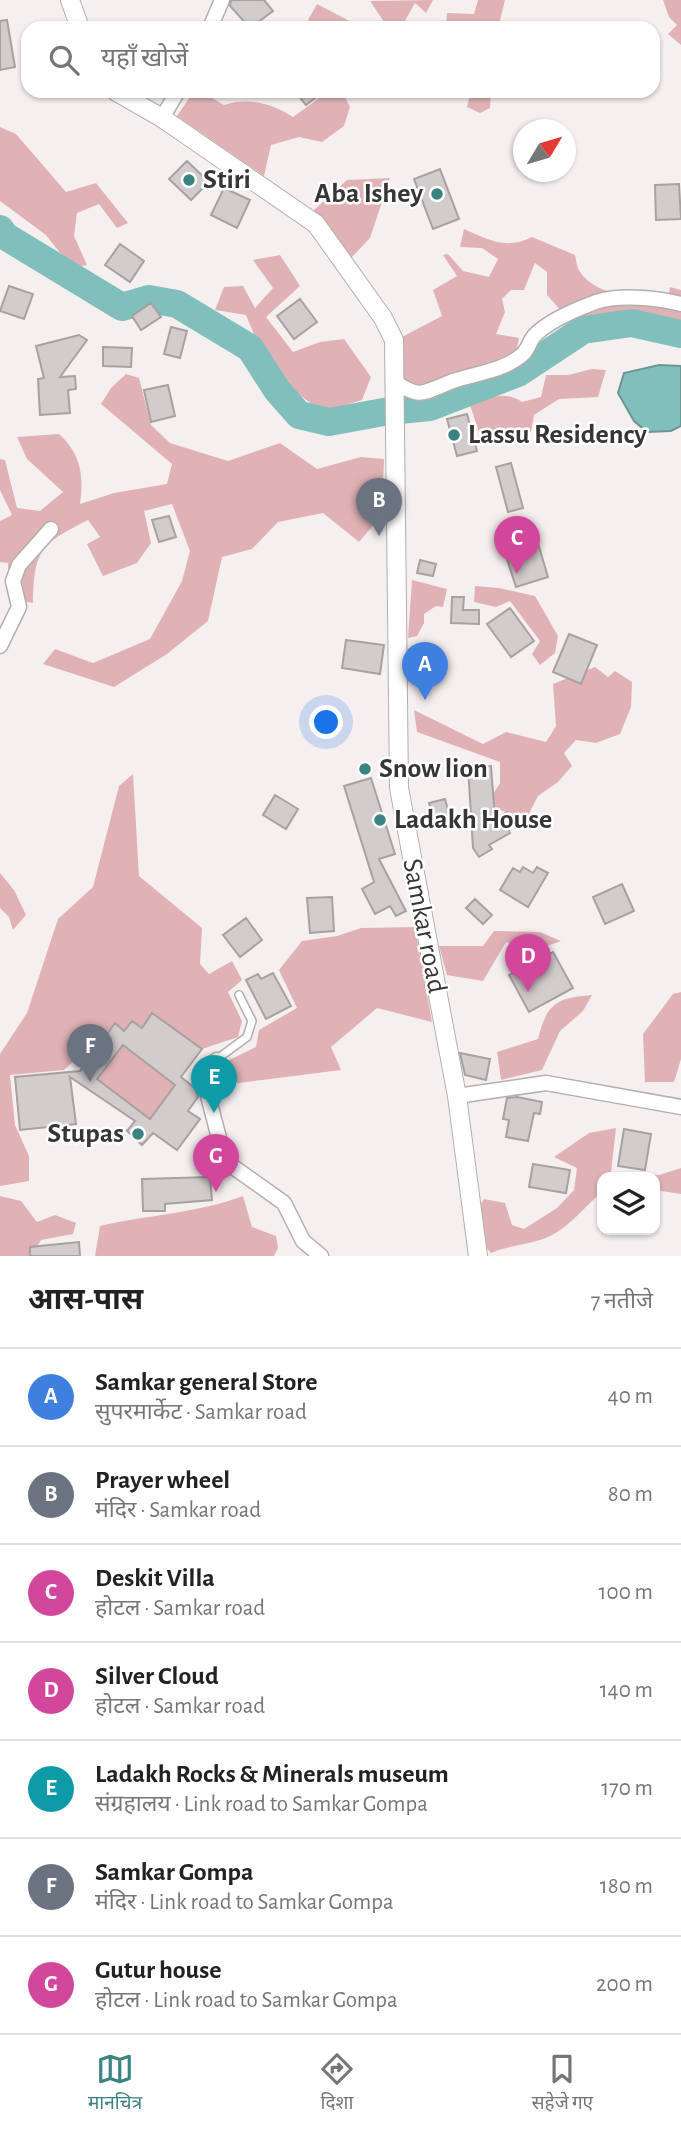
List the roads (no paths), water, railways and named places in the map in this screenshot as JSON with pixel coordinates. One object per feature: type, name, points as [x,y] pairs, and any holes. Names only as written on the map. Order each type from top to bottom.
[{"type":"street","points":[[70,0],[78,21]]},
{"type":"street","points":[[213,21],[222,0]]},
{"type":"street","name":"Samkar road","points":[[127,98],[162,118],[316,224],[383,318],[394,340],[399,788],[457,1096],[478,1256]]},
{"type":"street","points":[[162,118],[174,98]]},
{"type":"street","points":[[395,389],[426,394],[449,382],[481,375],[524,353],[535,336],[550,325],[597,302],[657,298],[681,304]]},
{"type":"street","points":[[0,646],[19,607],[13,581],[19,565],[51,529]]},
{"type":"street","points":[[217,1060],[202,1073],[225,1161],[284,1203],[303,1241],[321,1256]]},
{"type":"street","points":[[457,1096],[546,1083],[681,1107]]},
{"type":"lane","points":[[217,1060],[247,1037],[252,1021],[239,995]]},
{"type":"water","points":[[659,365],[681,366],[681,426],[671,431],[647,432],[634,421],[618,393],[624,373]]},
{"type":"waterway","points":[[0,229],[5,236],[122,307],[149,299],[177,304],[250,348],[277,390],[299,415],[329,422],[430,407],[518,373],[583,330],[632,323],[681,334]]},
{"type":"place","name":"Stiri","points":[[189,180]]},
{"type":"place","name":"Aba Ishey","points":[[437,194]]},
{"type":"place","name":"Lassu Residency","points":[[454,435]]},
{"type":"place","name":"Prayer wheel","points":[[379,536]]},
{"type":"place","name":"Deskit Villa","points":[[517,574]]},
{"type":"place","name":"Samkar general Store","points":[[425,700]]},
{"type":"place","name":"Snow lion","points":[[365,769]]},
{"type":"place","name":"Ladakh House","points":[[380,820]]},
{"type":"place","name":"Silver Cloud","points":[[528,992]]},
{"type":"place","name":"Samkar Gompa","points":[[90,1082]]},
{"type":"place","name":"Ladakh Rocks & Minerals museum","points":[[214,1113]]},
{"type":"place","name":"Stupas","points":[[138,1134]]},
{"type":"place","name":"Gutur house","points":[[216,1192]]}]
